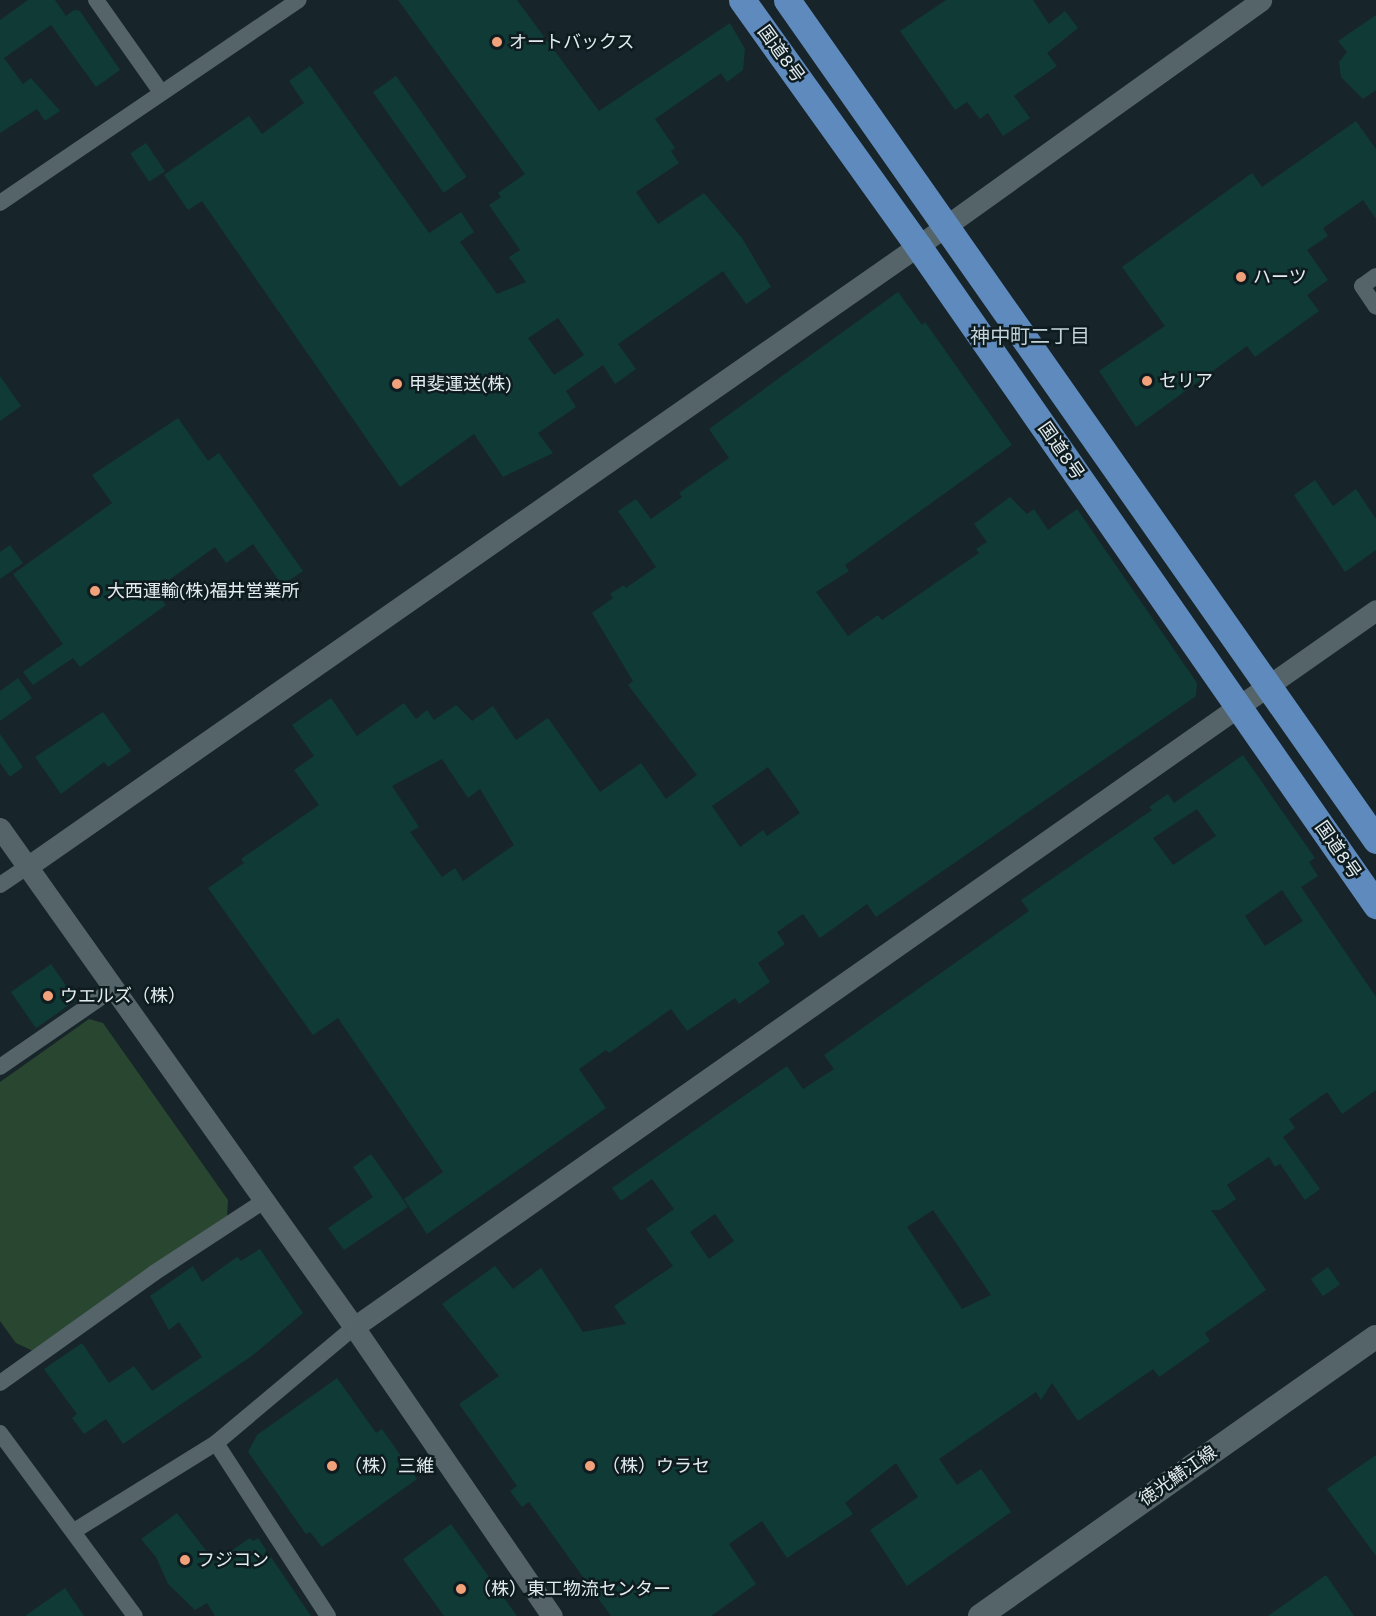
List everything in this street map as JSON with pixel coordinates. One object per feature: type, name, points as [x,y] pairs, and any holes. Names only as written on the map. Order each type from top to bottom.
[{"type":"highway","name":"国道8号","points":[[742,0],[918,246],[1376,905]]},
{"type":"highway","name":"国道8号","points":[[787,0],[948,224],[1376,840]]},
{"type":"main road","name":"徳光鯖江線","points":[[980,1616],[1376,1337]]},
{"type":"street","points":[[96,0],[161,92]]},
{"type":"street","points":[[2,196],[117,126],[161,92],[299,0]]},
{"type":"street","points":[[0,885],[918,246],[1261,0]]},
{"type":"street","points":[[1376,276],[1362,286],[1376,307]]},
{"type":"street","points":[[74,1531],[216,1443],[354,1327],[1376,610]]},
{"type":"street","points":[[0,828],[354,1327],[552,1616]]},
{"type":"street","points":[[0,1067],[113,989]]},
{"type":"street","points":[[0,1383],[154,1273],[264,1201]]},
{"type":"street","points":[[0,1433],[135,1616]]},
{"type":"street","points":[[216,1443],[328,1616]]},
{"type":"green space","points":[[89,1019],[103,1023],[228,1200],[227,1216],[33,1351],[16,1343],[0,1321],[0,1082]]},
{"type":"building","points":[[28,0],[55,0],[66,16],[74,10],[80,11],[120,70],[96,87],[51,25],[4,58],[23,84],[31,78],[60,111],[45,121],[37,109],[0,133],[0,20]]},
{"type":"building","points":[[398,0],[517,0],[599,111],[730,23],[745,49],[743,70],[727,82],[721,73],[655,119],[675,148],[671,151],[679,163],[636,192],[658,224],[704,193],[742,238],[771,287],[746,304],[723,271],[618,344],[636,369],[615,384],[603,365],[566,391],[576,407],[538,433],[553,453],[503,477],[474,434],[400,487],[202,201],[188,210],[164,175],[249,116],[262,134],[304,103],[289,81],[310,66],[429,233],[461,212],[474,232],[460,242],[497,294],[526,282],[509,257],[520,250],[489,205],[501,197],[498,193],[525,174]],"holes":[[[558,318],[584,355],[554,375],[528,338]]]},
{"type":"building","points":[[946,0],[1033,0],[1049,24],[1065,11],[1078,28],[1047,53],[1057,66],[1014,96],[1030,118],[1003,136],[988,113],[980,119],[967,102],[955,110],[900,31]]},
{"type":"building","points":[[1376,15],[1376,90],[1363,99],[1341,77],[1339,62],[1347,52],[1338,41]]},
{"type":"building","points":[[396,76],[467,177],[444,193],[373,92]]},
{"type":"building","points":[[1356,121],[1376,149],[1376,219],[1363,200],[1323,228],[1328,236],[1307,250],[1328,280],[1307,295],[1319,311],[1255,357],[1247,346],[1136,427],[1099,371],[1165,326],[1122,267],[1252,173],[1262,187]]},
{"type":"building","points":[[146,143],[165,171],[149,182],[130,154]]},
{"type":"building","points":[[898,292],[922,325],[925,322],[1012,445],[845,565],[849,571],[816,592],[848,636],[878,615],[882,620],[979,553],[976,549],[987,542],[974,524],[1010,497],[1027,514],[1034,509],[1048,530],[1077,509],[1197,683],[1196,696],[876,917],[867,904],[820,938],[803,914],[777,932],[785,944],[758,963],[770,982],[739,1004],[735,998],[687,1031],[671,1009],[609,1053],[606,1050],[579,1069],[606,1108],[427,1234],[404,1199],[443,1172],[338,1018],[313,1035],[208,888],[244,863],[241,859],[319,805],[294,770],[314,756],[292,725],[331,698],[357,736],[404,703],[416,719],[427,710],[434,720],[456,705],[472,721],[493,706],[516,740],[548,718],[600,792],[641,763],[666,799],[697,775],[628,685],[633,681],[592,613],[613,598],[610,594],[624,585],[626,588],[656,567],[618,511],[636,499],[651,519],[682,497],[679,493],[729,458],[709,429]],"holes":[[[442,759],[468,798],[480,789],[514,845],[463,881],[455,868],[442,877],[410,832],[419,827],[392,786]],[[768,767],[800,813],[767,836],[763,830],[740,847],[712,806]]]},
{"type":"building","points":[[0,376],[21,406],[0,421]]},
{"type":"building","points":[[178,418],[208,461],[219,453],[303,571],[282,585],[253,544],[226,563],[215,547],[155,590],[166,605],[80,667],[73,658],[33,685],[23,672],[63,644],[13,574],[112,503],[92,475]]},
{"type":"building","points":[[1315,480],[1333,506],[1356,489],[1376,519],[1376,550],[1345,572],[1294,495]]},
{"type":"building","points":[[10,545],[23,563],[0,579],[0,552]]},
{"type":"building","points":[[18,678],[32,698],[0,721],[0,691]]},
{"type":"building","points":[[103,712],[131,751],[108,767],[104,762],[61,794],[35,757]]},
{"type":"building","points":[[0,734],[23,767],[10,777],[0,763]]},
{"type":"building","points":[[1243,755],[1315,858],[1309,862],[1318,876],[1301,887],[1376,997],[1376,1090],[1342,1114],[1327,1092],[1289,1119],[1295,1128],[1283,1137],[1320,1189],[1305,1200],[1280,1164],[1275,1167],[1269,1157],[1227,1185],[1236,1199],[1220,1210],[1211,1210],[1266,1290],[1205,1333],[1210,1341],[1159,1377],[1153,1369],[1078,1421],[1052,1383],[1041,1400],[1036,1392],[939,1459],[957,1485],[981,1469],[1011,1512],[907,1586],[870,1530],[918,1497],[896,1463],[845,1503],[853,1514],[787,1558],[762,1521],[729,1544],[756,1584],[711,1616],[611,1616],[529,1502],[522,1507],[510,1491],[517,1486],[459,1404],[499,1376],[442,1304],[495,1266],[513,1289],[541,1268],[583,1332],[626,1324],[614,1306],[673,1266],[646,1229],[674,1209],[652,1179],[621,1201],[612,1188],[787,1066],[803,1089],[834,1069],[824,1055],[1029,911],[1021,900],[1152,810],[1149,807],[1168,794],[1174,803]],"holes":[[[1197,809],[1216,836],[1173,865],[1153,838]],[[1282,890],[1303,921],[1265,946],[1245,916]],[[933,1210],[991,1295],[962,1309],[907,1227]],[[715,1214],[734,1241],[709,1259],[690,1232]]]},
{"type":"building","points":[[51,964],[76,1000],[36,1028],[11,992]]},
{"type":"building","points":[[371,1154],[408,1207],[344,1250],[328,1228],[373,1197],[353,1167]]},
{"type":"building","points":[[260,1249],[303,1313],[253,1355],[123,1444],[106,1419],[84,1434],[72,1418],[77,1414],[44,1369],[82,1343],[109,1383],[134,1366],[152,1391],[202,1357],[179,1322],[169,1330],[150,1296],[193,1266],[202,1282],[237,1257],[241,1261]]},
{"type":"building","points":[[1328,1267],[1340,1284],[1323,1296],[1311,1279]]},
{"type":"building","name":"（株）三維","points":[[337,1378],[376,1433],[382,1429],[417,1479],[322,1547],[310,1532],[306,1534],[248,1452],[257,1435]]},
{"type":"building","points":[[1376,1455],[1376,1556],[1327,1489]]},
{"type":"building","points":[[177,1513],[215,1562],[250,1538],[253,1541],[258,1538],[311,1616],[215,1616],[207,1603],[195,1610],[168,1584],[156,1557],[141,1539]]},
{"type":"building","name":"（株）東工物流センター","points":[[451,1524],[517,1616],[444,1616],[403,1559]]},
{"type":"building","points":[[1326,1575],[1354,1616],[1268,1616]]},
{"type":"building","points":[[65,1588],[84,1616],[25,1616]]},
{"type":"place","name":"オートバックス","points":[[497,42]]},
{"type":"place","name":"ハーツ","points":[[1241,277]]},
{"type":"place","name":"セリア","points":[[1147,381]]},
{"type":"place","name":"甲斐運送(株)","points":[[397,384]]},
{"type":"place","name":"大西運輸(株)福井営業所","points":[[95,591]]},
{"type":"place","name":"ウエルズ（株）","points":[[48,996]]},
{"type":"place","name":"（株）三維","points":[[332,1466]]},
{"type":"place","name":"（株）ウラセ","points":[[590,1466]]},
{"type":"place","name":"フジコン","points":[[185,1560]]},
{"type":"place","name":"（株）東工物流センター","points":[[461,1589]]},
{"type":"district","name":"神中町二丁目","points":[[1030,336]]}]
